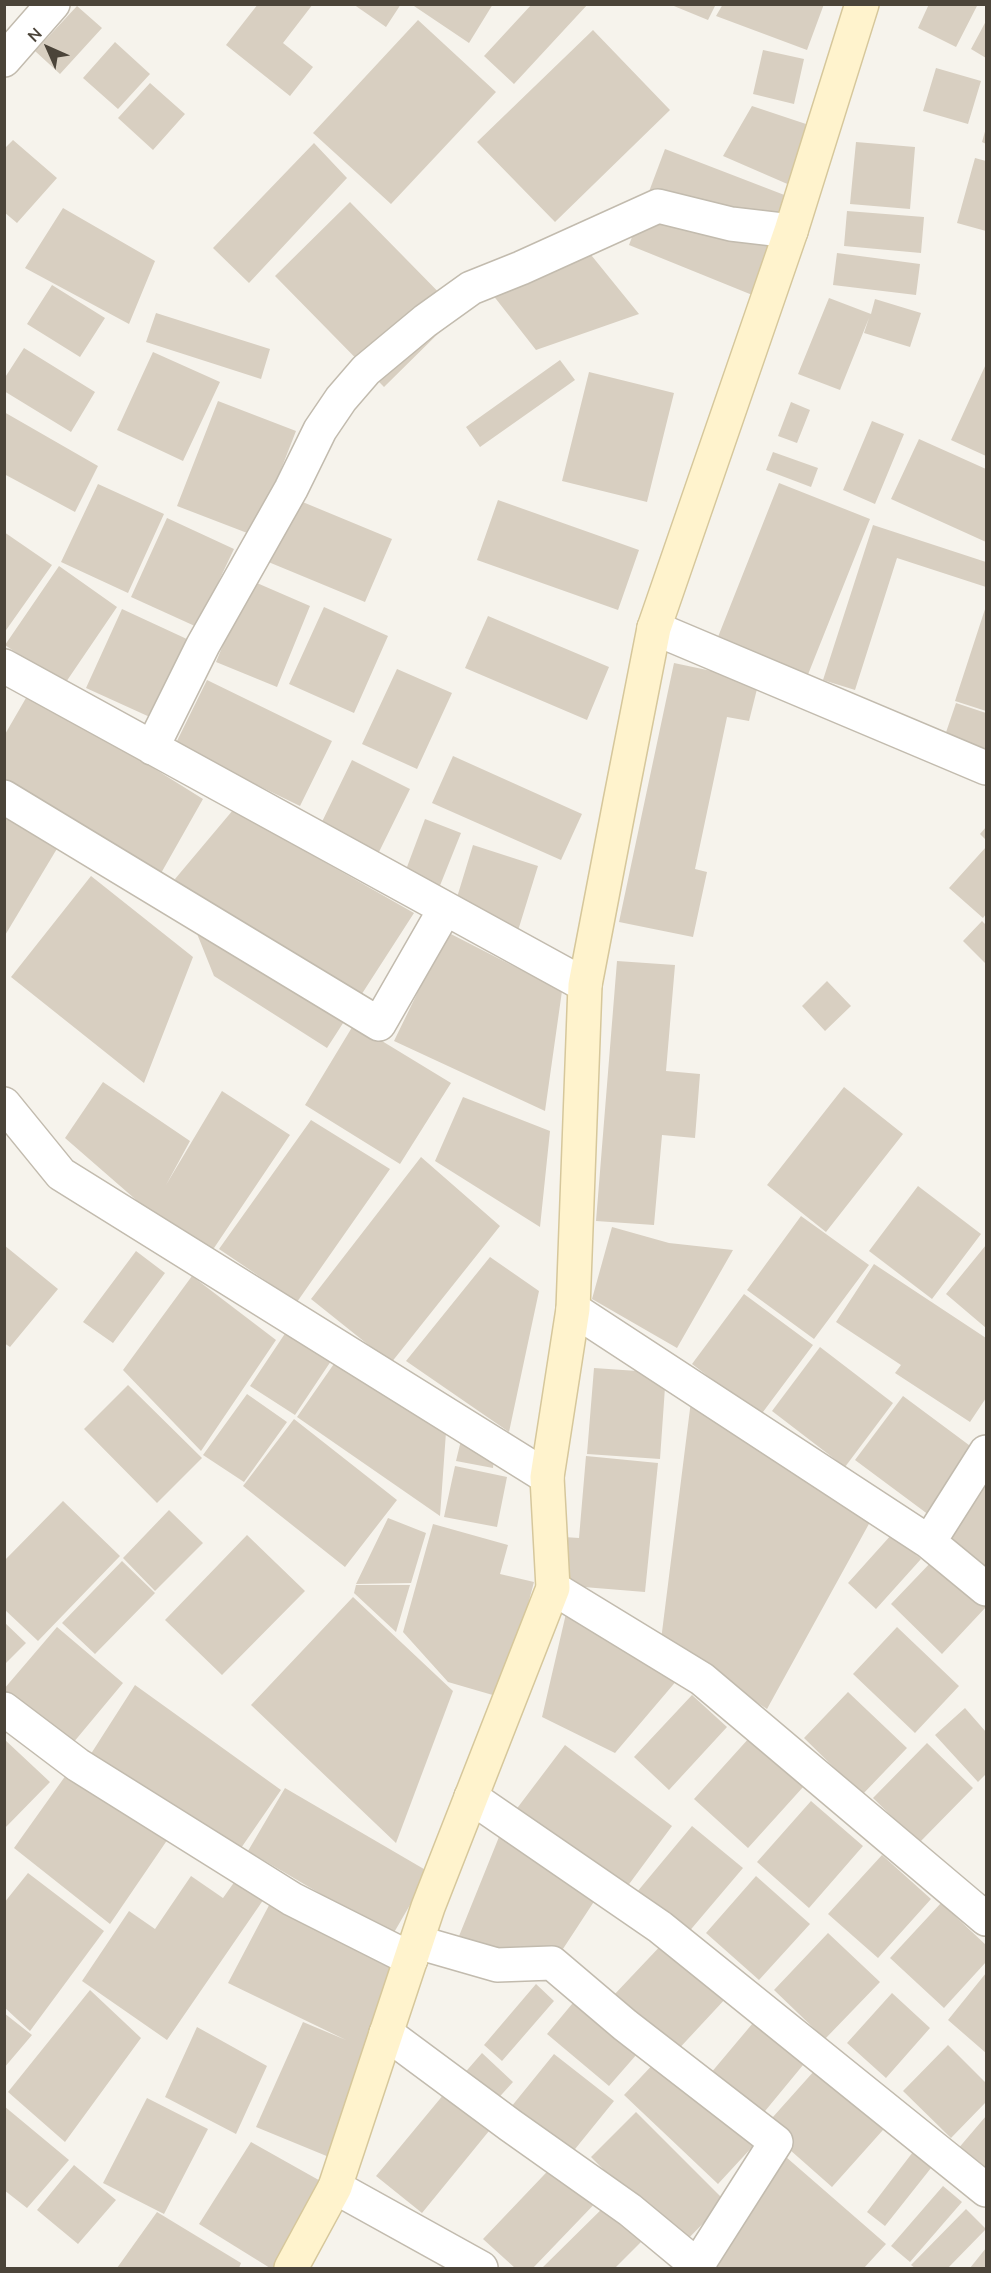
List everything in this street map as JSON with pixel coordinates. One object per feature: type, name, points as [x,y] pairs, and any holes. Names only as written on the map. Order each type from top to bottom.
[{"type":"main road","points":[[291,2268],[335,2187],[428,1907],[553,1588],[546,1477],[573,1309],[585,985],[654,628],[791,231],[862,4]]},
{"type":"street","points":[[4,60],[53,4]]},
{"type":"street","points":[[152,748],[203,645],[291,489],[320,430],[341,399],[366,370],[425,321],[471,288],[658,206],[731,224],[791,231]]},
{"type":"street","points":[[654,628],[987,768]]},
{"type":"street","points":[[4,666],[585,985]]},
{"type":"street","points":[[4,797],[379,1024],[445,909]]},
{"type":"street","points":[[4,1104],[61,1174],[546,1477]]},
{"type":"street","points":[[573,1309],[929,1542],[987,1590]]},
{"type":"street","points":[[929,1542],[987,1452]]},
{"type":"street","points":[[553,1588],[702,1679],[987,1919]]},
{"type":"street","points":[[4,1709],[78,1765],[292,1899],[414,1951],[497,1965],[552,1963],[625,2025],[776,2142],[699,2267],[630,2210],[386,2033]]},
{"type":"street","points":[[471,1797],[660,1927],[987,2190]]},
{"type":"street","points":[[335,2187],[481,2268]]},
{"type":"building","points":[[258,4],[313,4],[283,43],[313,67],[290,96],[226,45]]},
{"type":"building","points":[[353,4],[401,4],[386,27]]},
{"type":"building","points":[[411,4],[493,4],[469,43]]},
{"type":"building","points":[[532,4],[588,4],[514,84],[484,56]]},
{"type":"building","points":[[669,4],[716,4],[708,20]]},
{"type":"building","points":[[723,4],[824,4],[807,50],[716,16]]},
{"type":"building","points":[[929,4],[978,4],[956,47],[918,28]]},
{"type":"building","points":[[77,6],[102,28],[60,74],[35,51]]},
{"type":"building","points":[[418,20],[496,92],[391,204],[313,133]]},
{"type":"building","points":[[986,21],[986,58],[971,49]]},
{"type":"building","points":[[593,30],[670,110],[555,222],[477,142]]},
{"type":"building","points":[[115,42],[150,74],[118,109],[83,78]]},
{"type":"building","points":[[763,50],[804,59],[794,104],[753,94]]},
{"type":"building","points":[[936,68],[981,81],[968,124],[923,111]]},
{"type":"building","points":[[150,83],[185,114],[153,150],[118,118]]},
{"type":"building","points":[[752,106],[806,124],[792,186],[723,156]]},
{"type":"building","points":[[986,128],[986,144],[982,142]]},
{"type":"building","points":[[13,140],[57,178],[17,223],[4,212],[4,149]]},
{"type":"building","points":[[856,142],[915,147],[910,209],[850,204]]},
{"type":"building","points":[[314,143],[347,178],[249,283],[213,248]]},
{"type":"building","points":[[665,149],[787,196],[772,303],[629,245]]},
{"type":"building","points":[[975,158],[986,161],[986,231],[957,223]]},
{"type":"building","points":[[350,202],[459,313],[384,387],[275,276]]},
{"type":"building","points":[[63,208],[155,261],[129,324],[25,268]]},
{"type":"building","points":[[847,211],[924,217],[921,253],[844,246]]},
{"type":"building","points":[[570,229],[639,314],[536,350],[478,276]]},
{"type":"building","points":[[837,253],[920,264],[916,295],[833,285]]},
{"type":"building","points":[[52,285],[105,318],[80,357],[27,324]]},
{"type":"building","points":[[829,298],[871,314],[875,299],[921,313],[910,347],[864,333],[869,318],[840,390],[798,374]]},
{"type":"building","points":[[156,313],[270,349],[261,379],[146,342]]},
{"type":"building","points":[[24,348],[95,392],[71,432],[4,391],[4,379]]},
{"type":"building","points":[[153,352],[220,382],[183,461],[117,430]]},
{"type":"building","points":[[560,360],[575,380],[480,447],[466,427]]},
{"type":"building","points":[[986,364],[986,456],[951,440]]},
{"type":"building","points":[[589,372],[674,393],[647,502],[562,481]]},
{"type":"building","points":[[218,401],[296,431],[255,536],[177,506]]},
{"type":"building","points":[[791,402],[810,410],[797,443],[778,436]]},
{"type":"building","points":[[4,412],[98,466],[75,512],[4,474]]},
{"type":"building","points":[[872,421],[904,434],[875,504],[843,490]]},
{"type":"building","points":[[919,439],[986,469],[986,542],[891,499]]},
{"type":"building","points":[[773,452],[818,468],[811,487],[766,470]]},
{"type":"building","points":[[779,483],[870,519],[805,682],[714,647]]},
{"type":"building","points":[[98,484],[164,514],[128,593],[61,562]]},
{"type":"building","points":[[293,498],[392,539],[365,602],[266,561]]},
{"type":"building","points":[[498,500],[639,550],[618,610],[477,560]]},
{"type":"building","points":[[167,518],[234,549],[197,627],[131,597]]},
{"type":"building","points":[[873,525],[986,562],[986,587],[897,558],[855,690],[823,680]]},
{"type":"building","points":[[4,532],[52,565],[4,633]]},
{"type":"building","points":[[59,566],[117,607],[64,685],[5,645]]},
{"type":"building","points":[[250,580],[310,606],[277,687],[216,662]]},
{"type":"building","points":[[986,606],[986,711],[955,701]]},
{"type":"building","points":[[324,607],[388,636],[354,713],[289,684]]},
{"type":"building","points":[[122,609],[189,640],[152,718],[86,688]]},
{"type":"building","points":[[488,616],[609,667],[587,720],[465,668]]},
{"type":"building","points":[[674,663],[759,681],[749,721],[727,717],[695,869],[707,872],[693,937],[619,922]]},
{"type":"building","points":[[397,669],[452,693],[417,769],[362,744]]},
{"type":"building","points":[[207,680],[332,741],[300,806],[175,745]]},
{"type":"building","points":[[30,691],[203,799],[160,875],[4,783],[4,736]]},
{"type":"building","points":[[956,703],[986,713],[986,761],[941,747]]},
{"type":"building","points":[[453,756],[582,814],[561,860],[432,803]]},
{"type":"building","points":[[352,760],[410,789],[377,856],[319,828]]},
{"type":"building","points":[[233,810],[414,913],[327,1048],[214,976],[175,879]]},
{"type":"building","points":[[4,814],[58,847],[4,937]]},
{"type":"building","points":[[425,819],[461,833],[439,888],[404,875]]},
{"type":"building","points":[[986,827],[986,840],[980,834]]},
{"type":"building","points":[[473,845],[538,866],[516,937],[451,917]]},
{"type":"building","points":[[986,847],[986,914],[983,918],[949,888]]},
{"type":"building","points":[[91,876],[193,957],[144,1083],[11,977]]},
{"type":"building","points":[[982,921],[986,925],[986,964],[963,941]]},
{"type":"building","points":[[447,932],[562,991],[545,1111],[394,1041]]},
{"type":"building","points":[[617,961],[675,965],[666,1071],[700,1074],[695,1138],[662,1135],[654,1225],[596,1221]]},
{"type":"building","points":[[827,981],[851,1006],[825,1031],[802,1006]]},
{"type":"building","points":[[354,1024],[451,1083],[400,1164],[305,1105]]},
{"type":"building","points":[[103,1082],[190,1141],[166,1185],[222,1091],[290,1135],[210,1254],[150,1212],[65,1138]]},
{"type":"building","points":[[844,1087],[903,1134],[826,1232],[767,1185]]},
{"type":"building","points":[[463,1097],[550,1131],[540,1227],[435,1161]]},
{"type":"building","points":[[311,1120],[390,1169],[297,1302],[219,1249]]},
{"type":"building","points":[[421,1157],[500,1226],[391,1363],[311,1299]]},
{"type":"building","points":[[918,1186],[981,1234],[932,1299],[869,1251]]},
{"type":"building","points":[[801,1216],[869,1265],[814,1339],[747,1290]]},
{"type":"building","points":[[612,1227],[669,1243],[733,1250],[677,1348],[592,1299]]},
{"type":"building","points":[[4,1245],[58,1289],[10,1347],[4,1343]]},
{"type":"building","points":[[986,1245],[986,1328],[946,1294]]},
{"type":"building","points":[[136,1251],[165,1273],[113,1343],[83,1322]]},
{"type":"building","points":[[490,1257],[539,1291],[509,1432],[406,1361]]},
{"type":"building","points":[[874,1264],[986,1338],[986,1398],[970,1422],[895,1373],[901,1365],[836,1322]]},
{"type":"building","points":[[192,1276],[276,1340],[201,1451],[123,1370]]},
{"type":"building","points":[[744,1294],[813,1345],[760,1416],[692,1364]]},
{"type":"building","points":[[286,1332],[331,1361],[295,1415],[250,1386]]},
{"type":"building","points":[[820,1347],[893,1403],[845,1467],[772,1411]]},
{"type":"building","points":[[338,1358],[446,1432],[440,1516],[297,1417]]},
{"type":"building","points":[[594,1368],[666,1373],[660,1459],[587,1454]]},
{"type":"building","points":[[128,1385],[202,1458],[157,1503],[84,1429]]},
{"type":"building","points":[[247,1394],[287,1422],[244,1482],[203,1455]]},
{"type":"building","points":[[903,1396],[977,1451],[929,1515],[855,1460]]},
{"type":"building","points":[[691,1401],[870,1522],[767,1709],[661,1640]]},
{"type":"building","points":[[294,1419],[397,1500],[345,1567],[243,1486]]},
{"type":"building","points":[[463,1432],[495,1448],[493,1468],[456,1461]]},
{"type":"building","points":[[586,1456],[658,1463],[645,1592],[559,1585],[564,1537],[579,1538]]},
{"type":"building","points":[[455,1466],[507,1477],[497,1527],[444,1517]]},
{"type":"building","points":[[986,1480],[986,1578],[938,1536]]},
{"type":"building","points":[[63,1501],[120,1556],[38,1641],[4,1609],[4,1561]]},
{"type":"building","points":[[169,1510],[203,1543],[155,1591],[123,1558]]},
{"type":"building","points":[[388,1518],[426,1533],[411,1583],[356,1584]]},
{"type":"building","points":[[433,1524],[508,1545],[500,1574],[534,1582],[503,1698],[448,1682],[403,1632]]},
{"type":"building","points":[[892,1534],[921,1559],[876,1609],[848,1583]]},
{"type":"building","points":[[247,1535],[305,1591],[222,1675],[165,1620]]},
{"type":"building","points":[[935,1558],[986,1607],[942,1654],[891,1604]]},
{"type":"building","points":[[122,1561],[155,1593],[95,1654],[62,1623]]},
{"type":"building","points":[[356,1585],[410,1585],[396,1632],[354,1593]]},
{"type":"building","points":[[353,1597],[453,1691],[396,1843],[251,1705]]},
{"type":"building","points":[[568,1605],[678,1679],[615,1753],[542,1717]]},
{"type":"building","points":[[4,1622],[26,1643],[4,1665]]},
{"type":"building","points":[[57,1627],[123,1683],[68,1749],[4,1696],[4,1689]]},
{"type":"building","points":[[897,1627],[959,1686],[915,1733],[853,1674]]},
{"type":"building","points":[[135,1685],[281,1790],[239,1851],[87,1760]]},
{"type":"building","points":[[848,1692],[907,1748],[862,1795],[804,1738]]},
{"type":"building","points":[[692,1695],[727,1727],[669,1790],[634,1757]]},
{"type":"building","points":[[965,1708],[986,1732],[986,1774],[978,1782],[935,1735]]},
{"type":"building","points":[[750,1737],[804,1786],[748,1848],[694,1799]]},
{"type":"building","points":[[4,1739],[50,1782],[4,1829]]},
{"type":"building","points":[[927,1743],[973,1788],[919,1843],[873,1798]]},
{"type":"building","points":[[565,1745],[672,1826],[624,1891],[515,1811]]},
{"type":"building","points":[[71,1768],[170,1836],[110,1924],[14,1848]]},
{"type":"building","points":[[285,1788],[429,1872],[392,1936],[248,1851]]},
{"type":"building","points":[[811,1801],[863,1846],[809,1908],[757,1862]]},
{"type":"building","points":[[692,1826],[743,1868],[687,1934],[637,1892]]},
{"type":"building","points":[[501,1832],[597,1897],[559,1955],[455,1946]]},
{"type":"building","points":[[882,1855],[931,1899],[878,1958],[828,1914]]},
{"type":"building","points":[[28,1873],[104,1931],[30,2031],[4,2007],[4,1903]]},
{"type":"building","points":[[240,1874],[268,1893],[167,2040],[82,1981],[129,1911],[155,1929],[191,1876],[223,1898]]},
{"type":"building","points":[[756,1876],[810,1924],[759,1980],[706,1933]]},
{"type":"building","points":[[275,1894],[400,1961],[329,2157],[256,2127],[303,2022],[346,2040],[228,1983]]},
{"type":"building","points":[[941,1903],[986,1945],[986,1962],[944,2008],[890,1958]]},
{"type":"building","points":[[828,1933],[880,1982],[825,2039],[774,1990]]},
{"type":"building","points":[[666,1940],[727,1997],[674,2054],[613,1996]]},
{"type":"building","points":[[986,1973],[986,2053],[948,2020]]},
{"type":"building","points":[[536,1984],[554,2001],[502,2061],[484,2045]]},
{"type":"building","points":[[90,1990],[141,2038],[65,2142],[8,2092]]},
{"type":"building","points":[[582,1992],[644,2046],[609,2086],[547,2034]]},
{"type":"building","points":[[892,1993],[930,2028],[886,2078],[847,2043]]},
{"type":"building","points":[[4,2013],[32,2035],[4,2068]]},
{"type":"building","points":[[758,2017],[808,2059],[756,2122],[705,2080]]},
{"type":"building","points":[[197,2027],[267,2066],[236,2134],[165,2097]]},
{"type":"building","points":[[948,2045],[986,2083],[986,2102],[951,2138],[903,2091]]},
{"type":"building","points":[[482,2053],[513,2082],[493,2104],[462,2076]]},
{"type":"building","points":[[554,2054],[614,2101],[567,2159],[604,2194],[533,2268],[515,2268],[483,2239],[562,2156],[507,2112]]},
{"type":"building","points":[[659,2058],[754,2145],[718,2184],[624,2095]]},
{"type":"building","points":[[823,2061],[891,2121],[832,2187],[764,2127]]},
{"type":"building","points":[[444,2094],[489,2131],[422,2213],[376,2176]]},
{"type":"building","points":[[147,2098],[208,2129],[164,2214],[103,2183]]},
{"type":"building","points":[[4,2106],[69,2160],[27,2208],[4,2190]]},
{"type":"building","points":[[636,2112],[725,2201],[680,2247],[591,2157]]},
{"type":"building","points":[[986,2116],[986,2175],[957,2150]]},
{"type":"building","points":[[251,2142],[324,2183],[277,2268],[270,2268],[199,2224]]},
{"type":"building","points":[[916,2148],[935,2163],[885,2226],[867,2212]]},
{"type":"building","points":[[786,2157],[886,2244],[864,2268],[705,2268]]},
{"type":"building","points":[[74,2165],[116,2200],[78,2244],[37,2210]]},
{"type":"building","points":[[943,2186],[962,2202],[910,2262],[891,2246]]},
{"type":"building","points":[[615,2196],[651,2232],[615,2268],[542,2268]]},
{"type":"building","points":[[966,2209],[986,2229],[948,2268],[915,2268],[911,2265]]},
{"type":"building","points":[[157,2212],[241,2263],[239,2268],[117,2268]]},
{"type":"building","points":[[986,2248],[986,2268],[970,2268]]}]
